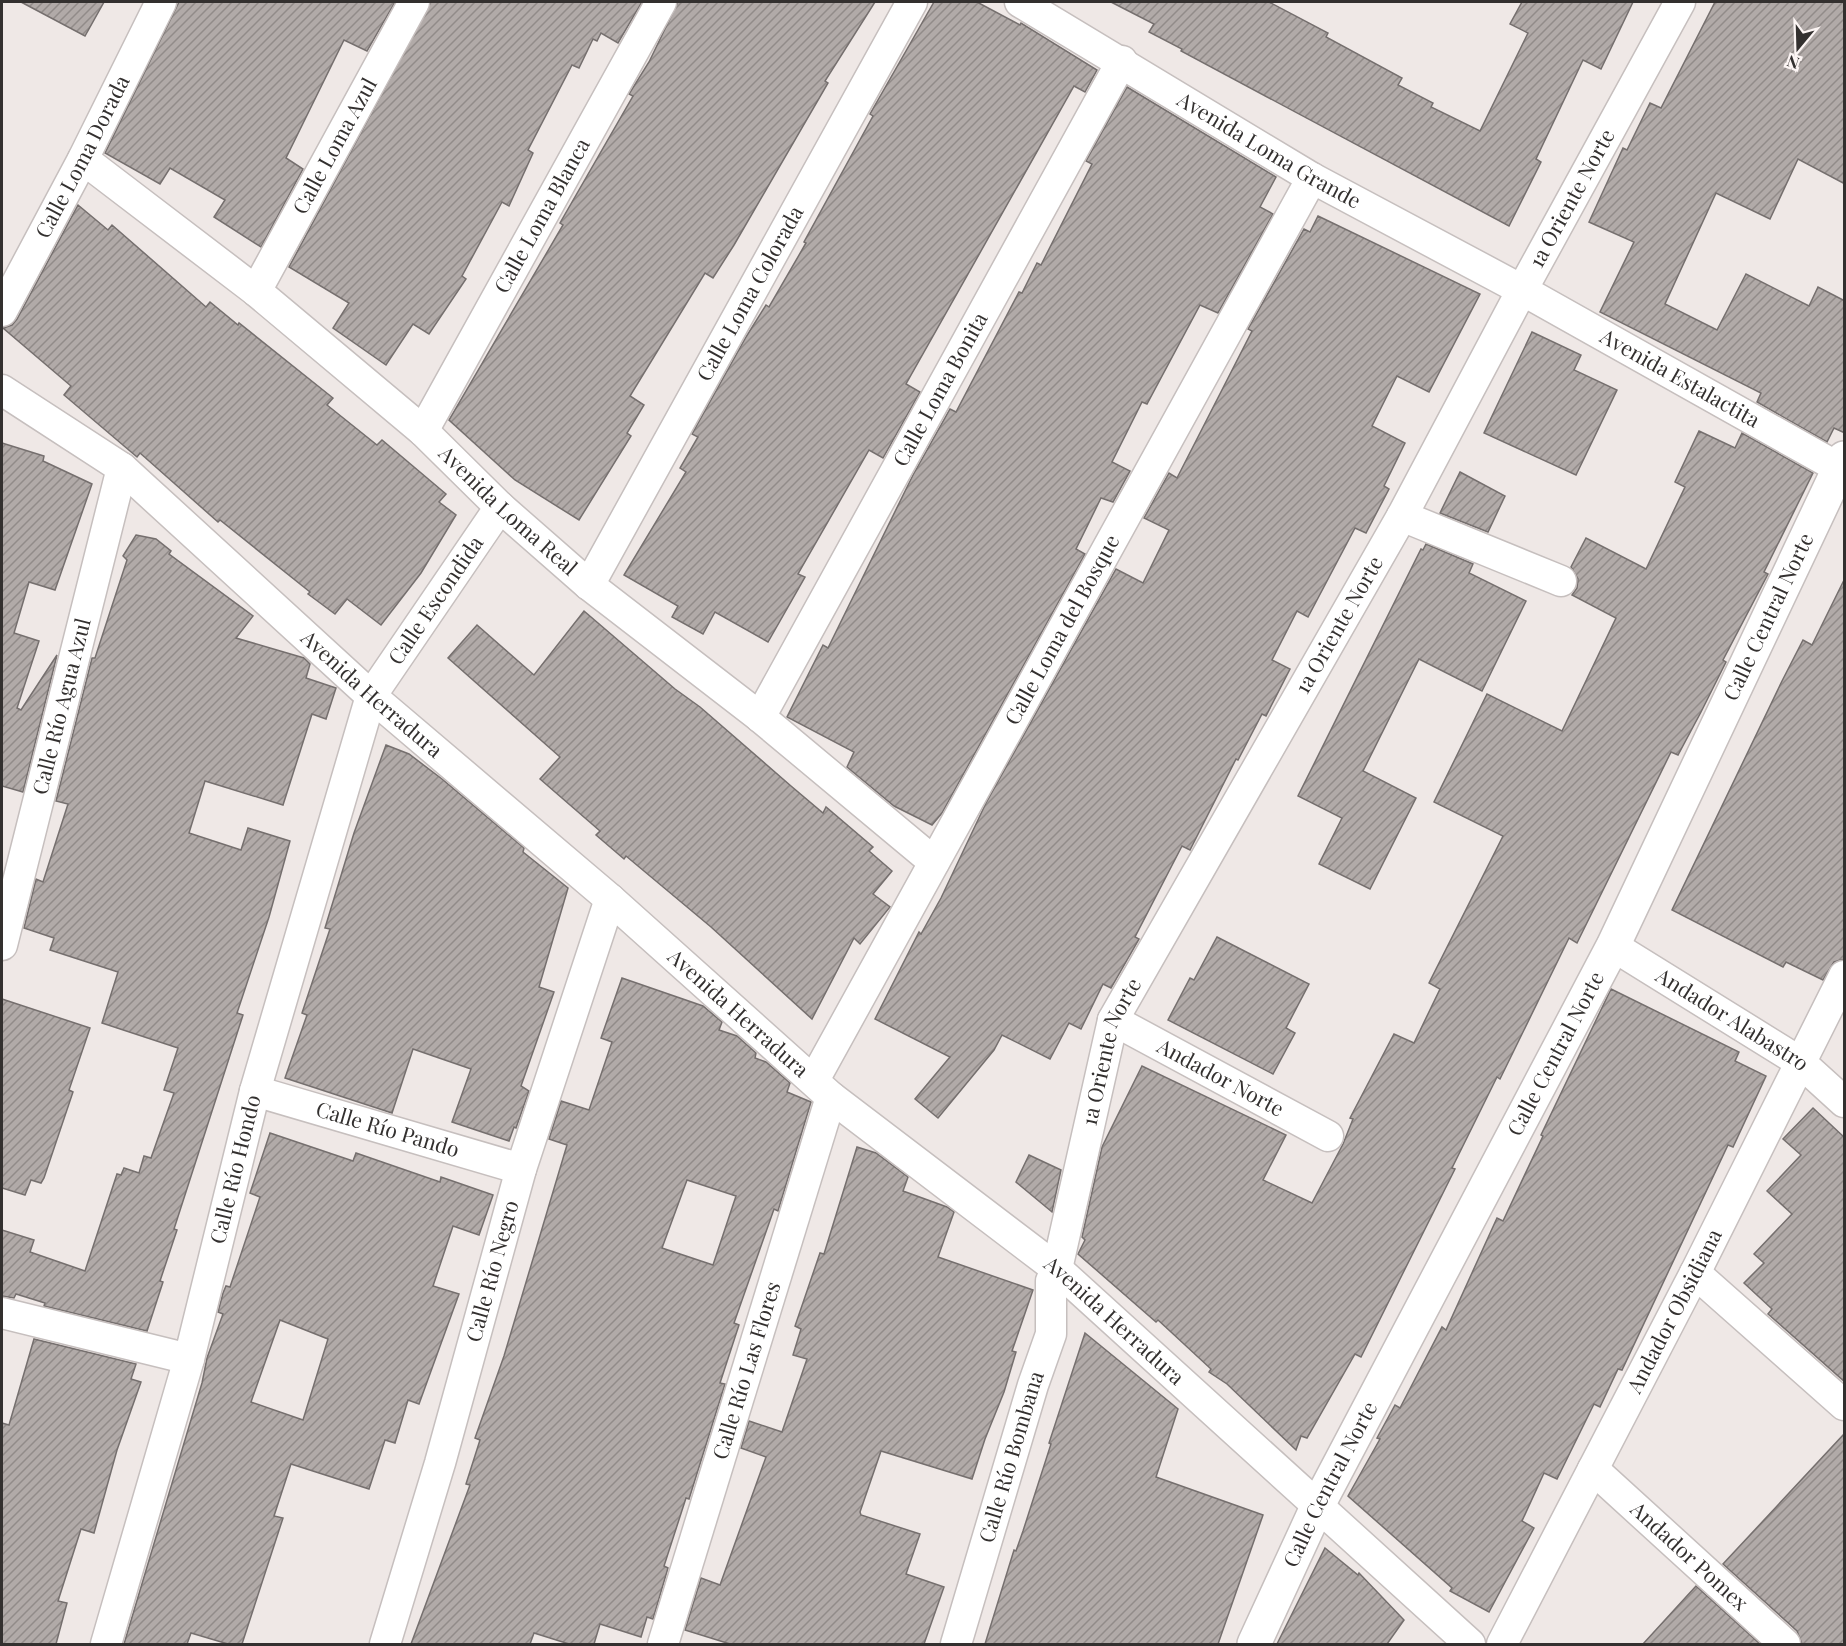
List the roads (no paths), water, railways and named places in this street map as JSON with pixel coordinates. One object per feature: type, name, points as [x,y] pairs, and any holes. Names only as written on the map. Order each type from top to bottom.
[{"type":"street","name":"Calle Loma Dorada","points":[[2,311],[83,159],[160,2]]},
{"type":"street","name":"Calle Loma Azul","points":[[256,291],[414,2]]},
{"type":"street","name":"Calle Loma Blanca","points":[[423,431],[661,2]]},
{"type":"street","name":"Calle Loma Colorada","points":[[589,585],[912,2]]},
{"type":"street","name":"Avenida Loma Grande","points":[[1020,2],[1122,61],[1312,178],[1522,290]]},
{"type":"street","name":"1a Oriente Norte","points":[[1057,1269],[1113,1020],[1402,516],[1522,290],[1680,2]]},
{"type":"street","name":"Calle Loma Bonita","points":[[760,717],[1122,61]]},
{"type":"street","name":"Avenida Loma Real","points":[[83,159],[256,291],[423,431],[500,507],[589,585],[760,717],[934,862]]},
{"type":"street","name":"Calle Loma del Bosque","points":[[822,1088],[934,862],[1312,178]]},
{"type":"street","name":"Avenida Estalactita","points":[[1522,290],[1842,463]]},
{"type":"street","name":"Avenida Herradura","points":[[2,390],[122,468],[371,696],[610,899],[822,1088],[1057,1269],[1470,1644]]},
{"type":"street","name":"Calle Central Norte","points":[[1254,1644],[1318,1505],[1613,946],[1842,463]]},
{"type":"street","name":"Calle Río Agua Azul","points":[[2,945],[122,468]]},
{"type":"street","name":"Calle Escondida","points":[[371,696],[500,507]]},
{"type":"street","points":[[1402,516],[1561,581]]},
{"type":"street","name":"Calle Río Hondo","points":[[106,1644],[189,1359],[255,1091],[371,696]]},
{"type":"street","name":"Calle Río Negro","points":[[385,1644],[440,1463],[521,1169],[610,899]]},
{"type":"street","name":"Andador Alabastro","points":[[1613,946],[1800,1062],[1845,1102]]},
{"type":"street","name":"Andador Obsidiana","points":[[1502,1644],[1695,1273],[1845,976]]},
{"type":"street","name":"Andador Norte","points":[[1113,1020],[1328,1136]]},
{"type":"street","name":"Calle Río Las Flores","points":[[663,1644],[822,1088]]},
{"type":"street","name":"Calle Río Pando","points":[[255,1091],[521,1169]]},
{"type":"street","name":"Calle Río Bombana","points":[[956,1644],[1033,1385],[1052,1334],[1051,1281],[1057,1269]]},
{"type":"street","points":[[1695,1273],[1845,1405]]},
{"type":"street","points":[[2,1313],[189,1359]]},
{"type":"street","name":"Andador Pomex","points":[[1593,1469],[1785,1644]]}]
